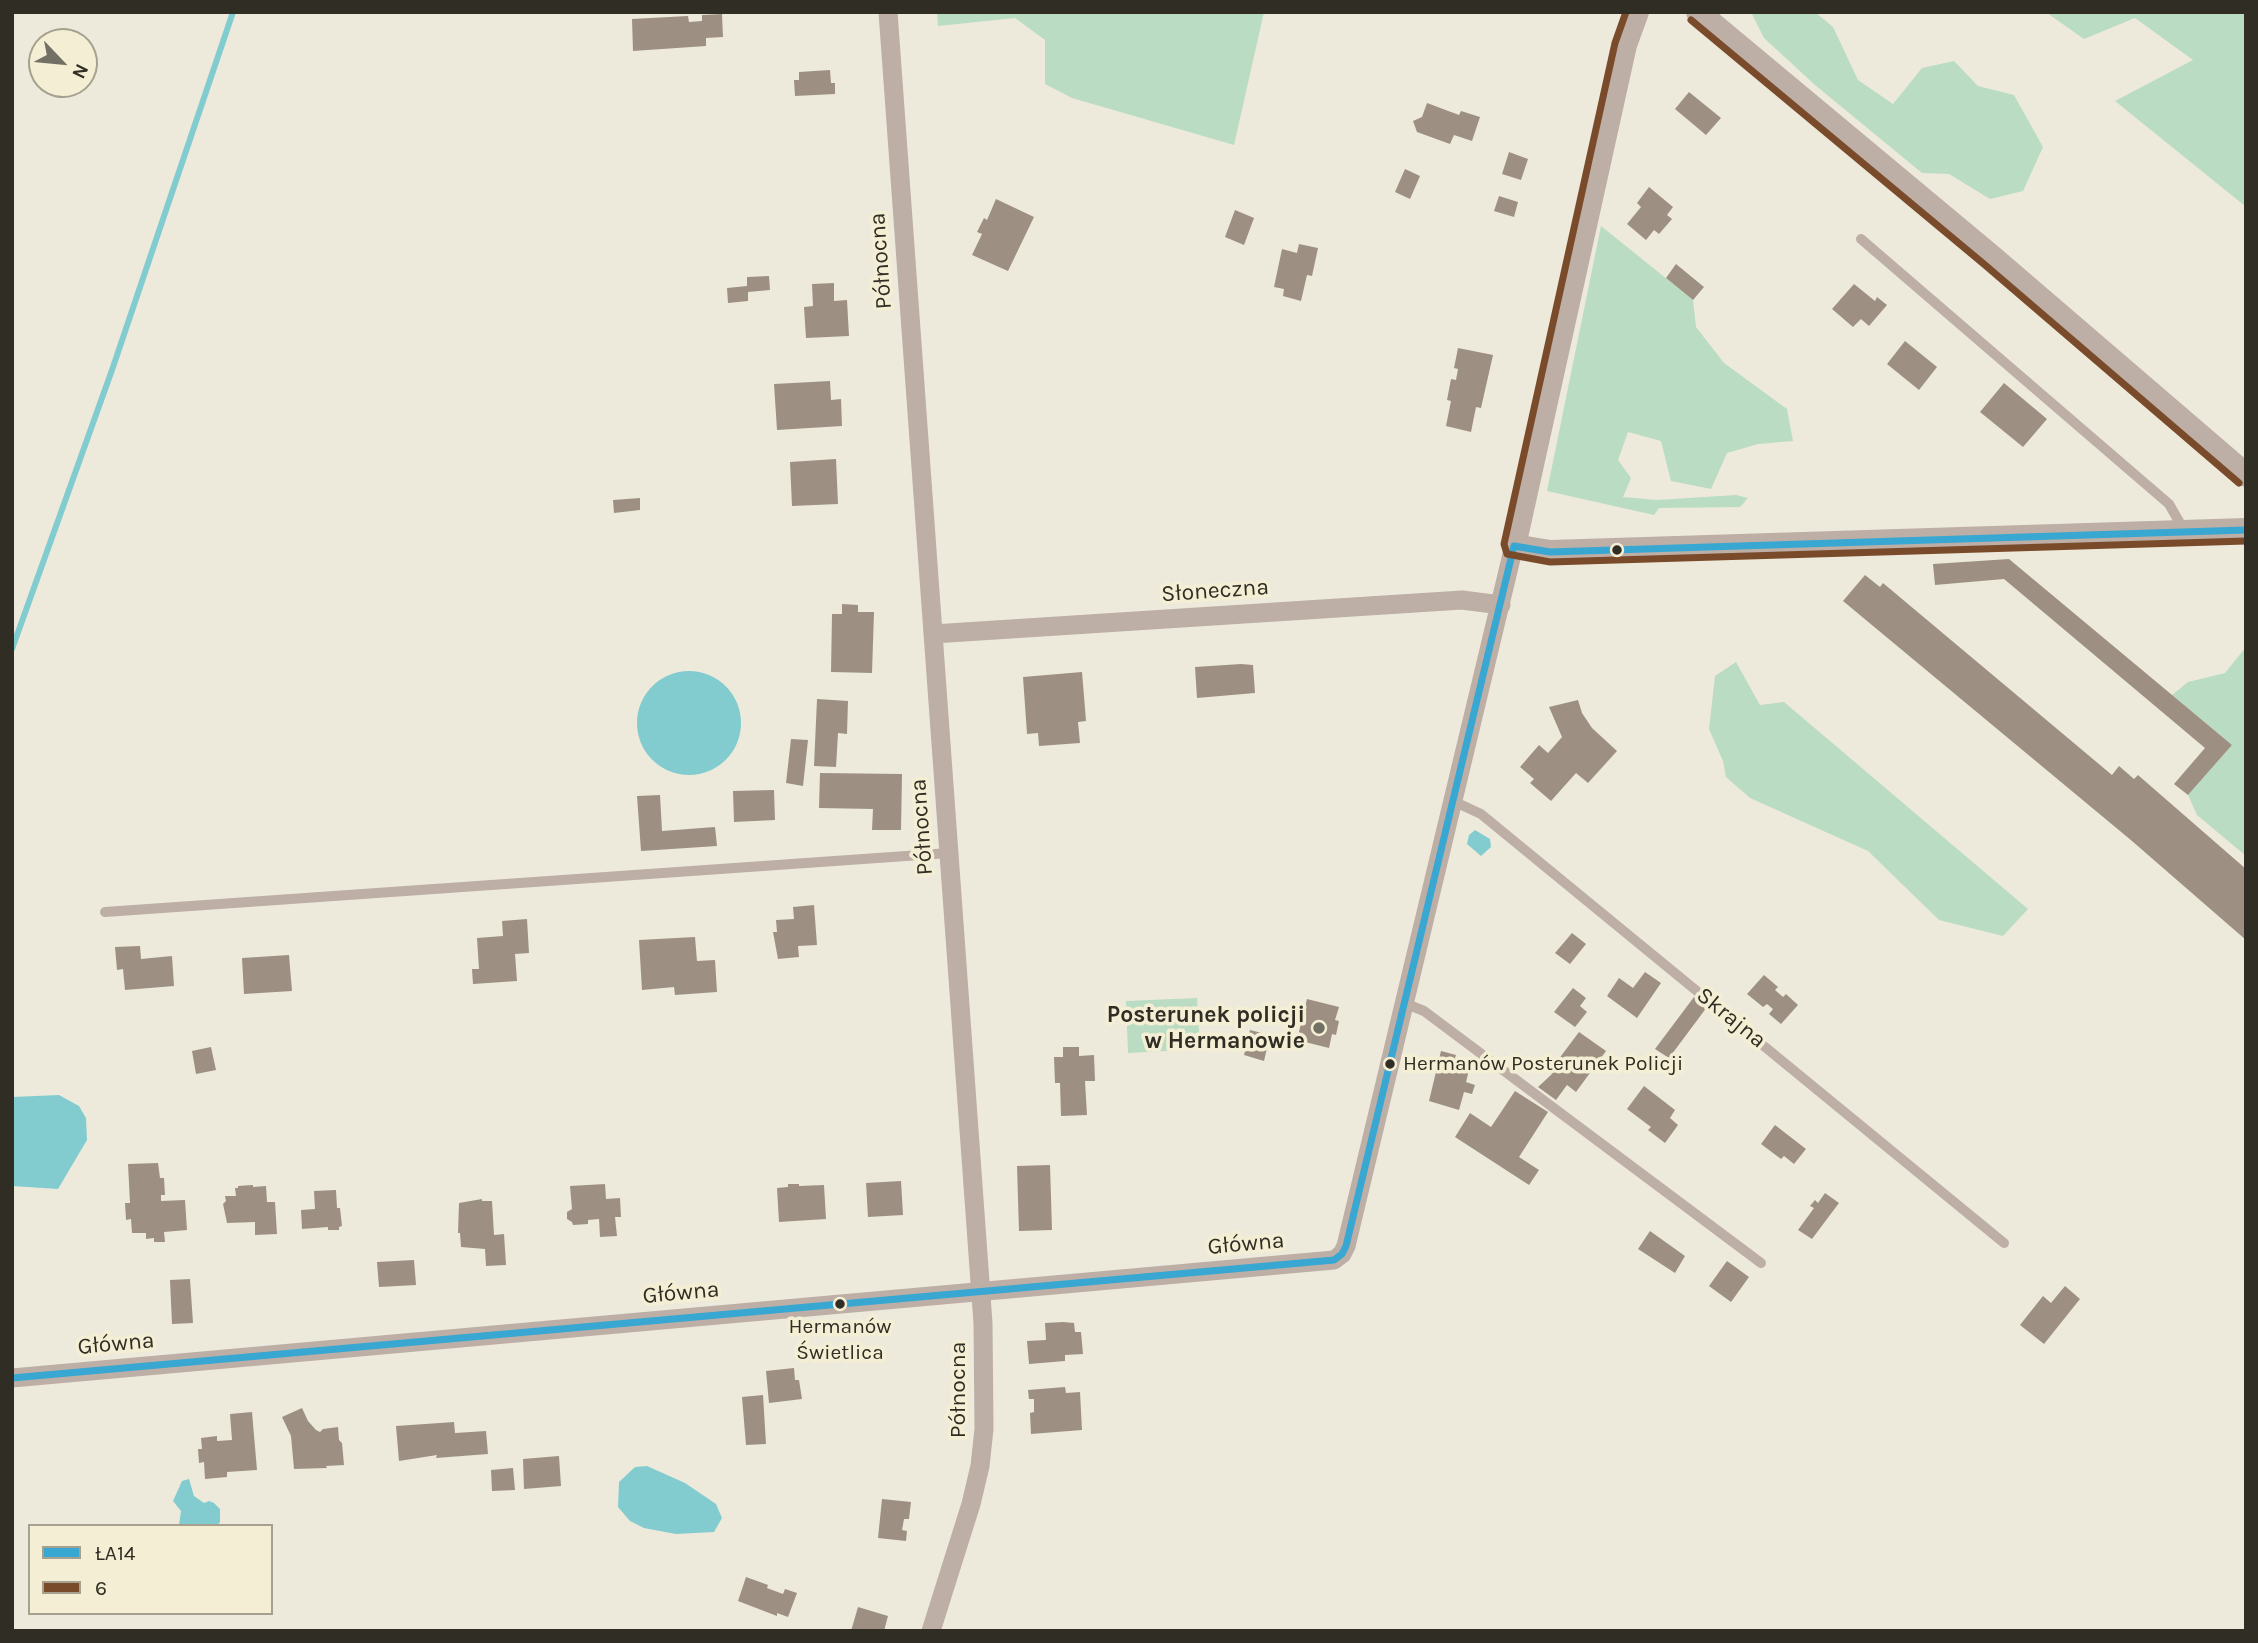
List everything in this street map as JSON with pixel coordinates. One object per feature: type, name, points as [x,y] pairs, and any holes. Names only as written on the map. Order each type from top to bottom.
[{"type":"street","name":"Północna","points":[[888,12],[980,1290],[984,1429],[980,1466],[971,1504],[931,1631]]},
{"type":"street","points":[[1404,1003],[1501,604],[1625,45],[1637,12]]},
{"type":"street","points":[[1698,12],[1992,257],[2246,475]]},
{"type":"street","points":[[1514,546],[1550,552],[2246,530]]},
{"type":"street","name":"Słoneczna","points":[[933,634],[1462,600],[1501,604]]},
{"type":"street","name":"Główna","points":[[12,1378],[980,1290],[1334,1261],[1346,1246],[1404,1003]]},
{"type":"lane","points":[[1861,239],[2169,504],[2185,532]]},
{"type":"lane","name":"Skrajna","points":[[1453,801],[1481,814],[2004,1242]]},
{"type":"lane","points":[[105,912],[949,853]]},
{"type":"lane","points":[[1404,1003],[1424,1011],[1761,1263]]},
{"type":"green space","points":[[937,12],[1264,12],[1234,145],[1072,98],[1045,84],[1045,40],[1015,18],[938,26]]},
{"type":"green space","points":[[1751,12],[1815,12],[1833,27],[1858,80],[1893,104],[1922,68],[1954,61],[1978,86],[2014,95],[2043,147],[2023,191],[1990,199],[1949,174],[1922,173],[1815,85],[1764,38]]},
{"type":"green space","points":[[2246,12],[2245,206],[2115,101],[2193,60],[2135,18],[2084,39],[2047,13]]},
{"type":"green space","points":[[1601,226],[1693,300],[1696,327],[1724,363],[1787,409],[1793,441],[1758,444],[1727,453],[1711,489],[1671,481],[1661,441],[1628,432],[1618,460],[1631,478],[1623,497],[1657,500],[1736,495],[1748,498],[1740,507],[1659,508],[1654,515],[1547,491]]},
{"type":"green space","points":[[2246,647],[2246,856],[2197,815],[2188,795],[2232,745],[2172,695],[2188,682],[2225,673]]},
{"type":"green space","points":[[1736,662],[1760,705],[1784,702],[2028,909],[2003,936],[1939,920],[1868,851],[1750,798],[1726,777],[1723,761],[1709,729],[1715,676]]},
{"type":"green space","points":[[1197,998],[1200,1049],[1128,1053],[1126,1001]]},
{"type":"water","points":[[689,671],[709,675],[726,686],[737,703],[741,723],[737,743],[726,760],[709,771],[689,775],[669,771],[652,760],[641,743],[637,723],[641,703],[652,686],[669,675]]},
{"type":"water","points":[[1475,830],[1490,839],[1491,847],[1481,856],[1467,844],[1469,835]]},
{"type":"water","points":[[59,1095],[79,1106],[86,1118],[87,1140],[58,1189],[12,1186],[12,1097]]},
{"type":"water","points":[[647,1466],[685,1483],[716,1504],[722,1518],[714,1532],[676,1534],[644,1528],[630,1521],[618,1507],[619,1482],[635,1467]]},
{"type":"water","points":[[189,1479],[194,1496],[204,1503],[214,1503],[220,1509],[218,1524],[179,1524],[181,1511],[173,1501],[182,1481]]},
{"type":"building","points":[[722,14],[723,37],[706,38],[706,46],[633,51],[632,19],[688,16],[689,22],[702,21],[702,15]]},
{"type":"building","points":[[830,70],[831,83],[835,83],[835,94],[795,96],[794,80],[799,80],[799,72]]},
{"type":"building","points":[[1689,92],[1721,118],[1706,135],[1675,109]]},
{"type":"building","points":[[1427,103],[1459,115],[1461,111],[1480,117],[1472,141],[1454,135],[1450,144],[1417,132],[1413,121],[1422,117]]},
{"type":"building","points":[[1509,152],[1528,159],[1521,180],[1502,174]]},
{"type":"building","points":[[1405,169],[1420,176],[1410,199],[1395,192]]},
{"type":"building","points":[[1649,187],[1673,207],[1667,215],[1672,219],[1659,234],[1654,230],[1646,240],[1627,224],[1641,207],[1637,203]]},
{"type":"building","points":[[1499,196],[1518,202],[1514,217],[1494,211]]},
{"type":"building","points":[[996,199],[1034,217],[1008,271],[972,255],[982,234],[977,232],[984,218],[987,220]]},
{"type":"building","points":[[1235,210],[1254,218],[1244,245],[1225,237]]},
{"type":"building","points":[[1299,244],[1318,248],[1312,276],[1307,275],[1301,301],[1283,296],[1284,289],[1274,287],[1282,249],[1297,253]]},
{"type":"building","points":[[1676,264],[1704,287],[1693,300],[1666,278]]},
{"type":"building","points":[[769,276],[770,290],[748,292],[748,301],[728,303],[727,288],[747,286],[747,277]]},
{"type":"building","points":[[834,283],[834,301],[847,300],[849,336],[806,338],[804,307],[813,306],[812,284]]},
{"type":"building","points":[[1854,284],[1875,301],[1877,297],[1887,305],[1869,326],[1861,319],[1853,327],[1832,309]]},
{"type":"building","points":[[1905,341],[1937,367],[1919,390],[1887,364]]},
{"type":"building","points":[[1458,348],[1493,355],[1481,408],[1476,407],[1471,432],[1446,426],[1451,401],[1447,400],[1451,379],[1456,380],[1458,369],[1454,368]]},
{"type":"building","points":[[830,381],[831,400],[841,399],[842,426],[777,430],[774,384]]},
{"type":"building","points":[[2004,383],[2047,419],[2023,447],[1980,412]]},
{"type":"building","points":[[836,459],[838,504],[792,506],[790,462]]},
{"type":"building","points":[[640,498],[640,510],[614,513],[613,500]]},
{"type":"building","points":[[2009,559],[2232,745],[2188,795],[2174,784],[2205,748],[2004,579],[1935,585],[1933,564]]},
{"type":"building","points":[[1865,575],[1880,587],[1883,583],[2112,775],[2119,766],[2134,779],[2138,775],[2246,869],[2246,940],[2132,841],[1843,601]]},
{"type":"building","points":[[842,604],[858,605],[858,612],[874,612],[872,673],[831,672],[832,614],[842,614]]},
{"type":"building","points":[[1253,665],[1255,693],[1197,698],[1195,667]]},
{"type":"building","points":[[1082,672],[1086,721],[1078,722],[1080,743],[1039,746],[1038,733],[1027,734],[1023,677]]},
{"type":"building","points":[[817,699],[848,701],[847,734],[838,733],[836,767],[814,766]]},
{"type":"building","points":[[1578,700],[1582,713],[1592,728],[1617,751],[1588,783],[1576,773],[1551,801],[1530,783],[1534,779],[1520,767],[1539,745],[1548,753],[1562,737],[1549,707]]},
{"type":"building","points":[[791,739],[808,740],[803,786],[786,783]]},
{"type":"building","points":[[820,773],[902,774],[901,830],[872,830],[873,809],[819,808]]},
{"type":"building","points":[[774,790],[775,820],[734,822],[733,791]]},
{"type":"building","points":[[660,795],[662,831],[715,827],[717,846],[641,851],[637,796]]},
{"type":"building","points":[[814,905],[817,945],[798,946],[799,957],[778,959],[773,932],[777,932],[776,920],[794,919],[793,907]]},
{"type":"building","points":[[527,919],[529,953],[515,954],[517,981],[473,984],[472,969],[479,969],[477,938],[503,936],[502,921]]},
{"type":"building","points":[[1572,933],[1586,944],[1570,964],[1555,953]]},
{"type":"building","points":[[695,937],[697,961],[715,960],[717,992],[675,995],[674,987],[642,990],[639,940]]},
{"type":"building","points":[[140,946],[141,959],[172,956],[174,986],[125,990],[123,969],[117,970],[115,947]]},
{"type":"building","points":[[289,955],[292,991],[244,994],[242,958]]},
{"type":"building","points":[[1645,972],[1661,983],[1637,1018],[1607,996],[1619,978],[1633,988]]},
{"type":"building","points":[[1764,975],[1778,987],[1775,990],[1783,997],[1786,994],[1798,1005],[1781,1024],[1769,1014],[1773,1009],[1767,1004],[1763,1007],[1747,994]]},
{"type":"building","points":[[1573,988],[1586,998],[1580,1006],[1587,1012],[1575,1027],[1554,1012]]},
{"type":"building","points":[[1694,997],[1707,1007],[1669,1058],[1655,1049]]},
{"type":"building","name":"Posterunek policji w Hermanowie","points":[[1307,999],[1339,1007],[1335,1020],[1339,1021],[1336,1035],[1332,1034],[1329,1048],[1297,1040]]},
{"type":"building","points":[[1250,1030],[1270,1035],[1264,1061],[1244,1055]]},
{"type":"building","points":[[1579,1032],[1606,1051],[1576,1092],[1567,1085],[1556,1100],[1538,1087],[1552,1074],[1549,1072]]},
{"type":"building","points":[[211,1047],[216,1070],[196,1074],[192,1051]]},
{"type":"building","points":[[1063,1047],[1079,1047],[1079,1056],[1094,1055],[1095,1081],[1085,1081],[1087,1115],[1061,1116],[1060,1083],[1055,1083],[1054,1057],[1063,1057]]},
{"type":"building","points":[[1441,1051],[1471,1062],[1466,1082],[1475,1085],[1472,1094],[1464,1092],[1459,1110],[1429,1101]]},
{"type":"building","points":[[1644,1086],[1675,1110],[1670,1118],[1678,1125],[1665,1143],[1648,1130],[1651,1127],[1627,1109]]},
{"type":"building","points":[[1515,1091],[1548,1112],[1519,1157],[1539,1170],[1529,1185],[1455,1137],[1470,1113],[1491,1127]]},
{"type":"building","points":[[1775,1125],[1806,1149],[1794,1164],[1784,1156],[1781,1159],[1761,1144]]},
{"type":"building","points":[[158,1163],[160,1178],[164,1178],[165,1195],[161,1195],[161,1201],[185,1200],[187,1230],[164,1232],[165,1242],[154,1242],[154,1238],[146,1239],[146,1233],[132,1233],[131,1219],[126,1220],[125,1203],[130,1203],[128,1164]]},
{"type":"building","points":[[1050,1165],[1052,1230],[1019,1231],[1017,1166]]},
{"type":"building","points":[[901,1181],[903,1215],[868,1217],[866,1183]]},
{"type":"building","points":[[605,1184],[606,1199],[620,1198],[621,1217],[615,1217],[617,1236],[600,1237],[599,1219],[588,1220],[588,1224],[573,1225],[567,1219],[567,1212],[572,1209],[570,1186]]},
{"type":"building","points":[[788,1184],[824,1185],[826,1219],[779,1222],[777,1188],[788,1187]]},
{"type":"building","points":[[238,1186],[266,1186],[267,1202],[275,1202],[277,1234],[255,1235],[255,1222],[227,1223],[223,1204],[226,1201],[225,1196],[236,1196],[235,1188]]},
{"type":"building","points":[[336,1190],[342,1226],[339,1230],[328,1230],[328,1227],[302,1229],[301,1210],[315,1209],[314,1191]]},
{"type":"building","points":[[1825,1193],[1839,1203],[1812,1239],[1798,1230],[1814,1208],[1810,1206],[1815,1200],[1818,1203]]},
{"type":"building","points":[[482,1199],[492,1201],[494,1235],[504,1234],[506,1265],[486,1266],[485,1249],[461,1247],[458,1233],[459,1203]]},
{"type":"building","points":[[1650,1231],[1685,1256],[1675,1273],[1638,1249]]},
{"type":"building","points":[[414,1260],[416,1285],[379,1287],[377,1262]]},
{"type":"building","points":[[1727,1261],[1749,1277],[1731,1302],[1709,1286]]},
{"type":"building","points":[[190,1279],[193,1323],[172,1324],[170,1280]]},
{"type":"building","points":[[2065,1286],[2080,1299],[2044,1344],[2020,1325],[2043,1296],[2051,1303]]},
{"type":"building","points":[[1045,1323],[1074,1323],[1075,1332],[1081,1332],[1083,1354],[1065,1355],[1065,1361],[1029,1364],[1027,1341],[1046,1340]]},
{"type":"building","points":[[794,1368],[802,1399],[769,1403],[766,1371]]},
{"type":"building","points":[[1065,1387],[1066,1393],[1080,1392],[1082,1430],[1031,1434],[1030,1413],[1034,1412],[1034,1399],[1029,1399],[1028,1390]]},
{"type":"building","points":[[763,1395],[766,1444],[746,1445],[742,1397]]},
{"type":"building","points":[[302,1408],[316,1430],[320,1432],[338,1427],[344,1465],[294,1469],[291,1436],[282,1417]]},
{"type":"building","points":[[252,1412],[257,1470],[227,1472],[227,1477],[205,1479],[204,1462],[199,1463],[198,1449],[202,1449],[201,1438],[217,1436],[217,1441],[232,1440],[230,1414]]},
{"type":"building","points":[[454,1422],[455,1433],[486,1431],[488,1454],[436,1458],[437,1455],[399,1461],[396,1426]]},
{"type":"building","points":[[559,1456],[561,1486],[524,1489],[523,1459]]},
{"type":"building","points":[[513,1468],[515,1490],[492,1491],[491,1470]]},
{"type":"building","points":[[882,1499],[911,1502],[909,1519],[904,1519],[902,1530],[907,1531],[906,1541],[878,1538]]},
{"type":"building","points":[[746,1577],[783,1594],[785,1589],[797,1593],[788,1617],[777,1613],[777,1616],[738,1601]]},
{"type":"building","points":[[858,1607],[888,1616],[884,1631],[851,1631]]},
{"type":"waterway","points":[[12,649],[112,370],[233,12]]},
{"type":"transit line","name":"6","points":[[1626,12],[1615,43],[1504,544],[1507,554],[1550,562],[2246,541]]},
{"type":"transit line","name":"6","points":[[1691,20],[1985,265],[2239,483]]},
{"type":"transit line","name":"ŁA14","points":[[1514,546],[1550,552],[2246,530]]},
{"type":"transit line","name":"ŁA14","points":[[12,1378],[1334,1260],[1342,1254],[1346,1246],[1514,546]]},
{"type":"place","name":"Posterunek policji w Hermanowie","points":[[1319,1028]]},
{"type":"place","name":"Hermanów Posterunek Policji","points":[[1390,1064]]},
{"type":"place","name":"Hermanów Świetlica","points":[[840,1304]]}]
